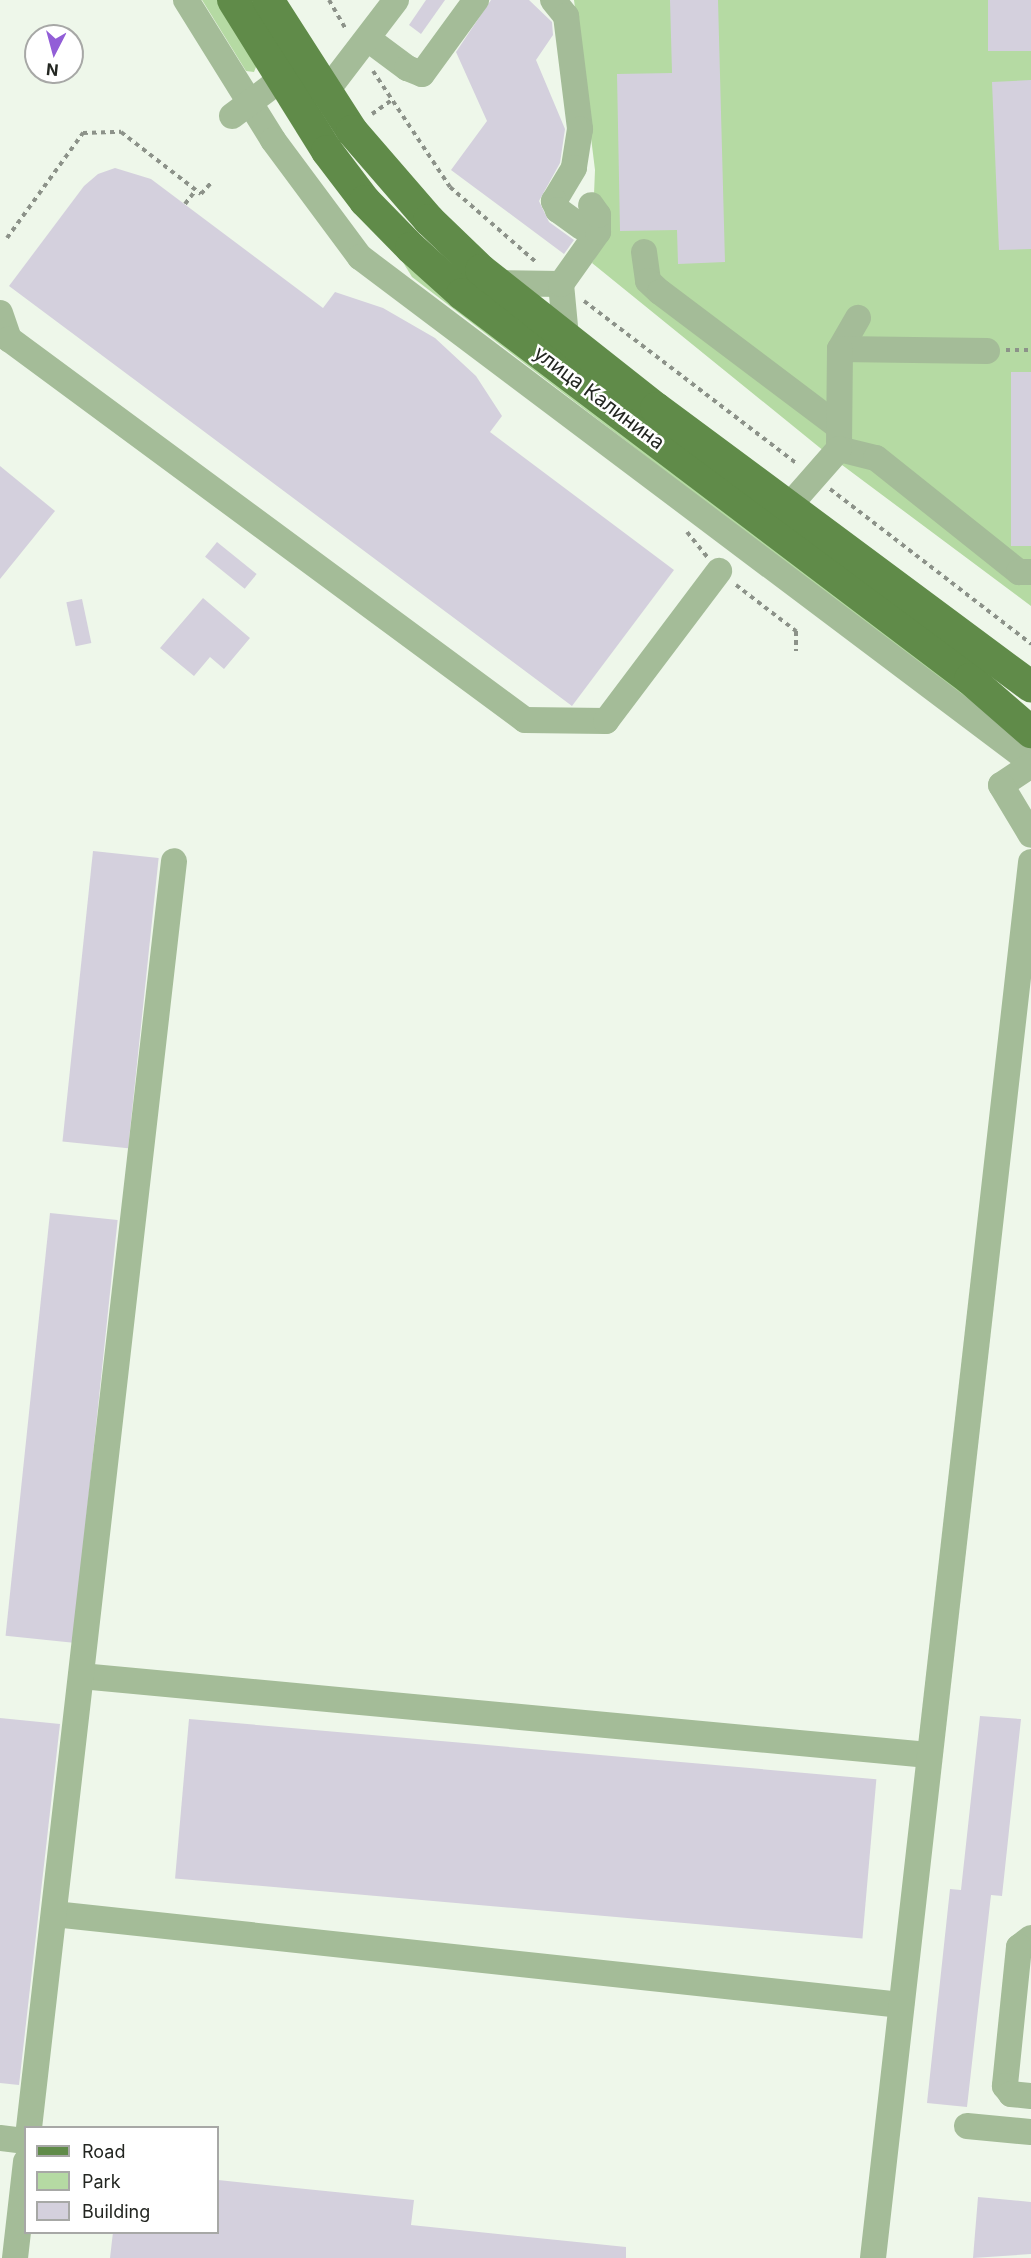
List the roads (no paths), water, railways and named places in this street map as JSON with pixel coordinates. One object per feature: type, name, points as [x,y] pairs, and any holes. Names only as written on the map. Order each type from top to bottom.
[{"type":"main road","name":"улица Калинина","points":[[232,0],[280,80],[365,201],[462,294],[970,680],[1031,732]]},
{"type":"main road","name":"улица Калинина","points":[[274,2],[326,93],[390,178],[429,220],[498,283],[788,507],[1031,687]]},
{"type":"street","points":[[186,0],[240,109],[360,256],[1031,763],[1000,785],[1031,835]]},
{"type":"street","points":[[326,93],[396,0]]},
{"type":"street","points":[[362,46],[422,74],[476,0]]},
{"type":"street","points":[[553,0],[566,16],[580,129],[574,168],[554,201],[558,210],[586,216],[598,215],[598,232],[562,284],[566,337]]},
{"type":"street","points":[[240,109],[280,80]]},
{"type":"street","points":[[644,252],[648,281],[660,292],[839,438],[876,458],[1019,572],[1031,572]]},
{"type":"street","points":[[498,283],[562,284]]},
{"type":"street","points":[[0,313],[5,335],[525,720],[606,721],[719,572]]},
{"type":"street","points":[[788,507],[839,438],[840,349],[858,318]]},
{"type":"street","points":[[840,349],[987,351]]},
{"type":"street","points":[[29,2126],[174,861]]},
{"type":"street","points":[[873,2258],[927,1755],[1031,862]]},
{"type":"street","points":[[81,1676],[927,1755]]},
{"type":"street","points":[[54,1914],[901,2004]]},
{"type":"street","points":[[1031,1938],[1019,1947],[1005,2086],[1011,2094],[1031,2096]]},
{"type":"street","points":[[967,2126],[1031,2132]]},
{"type":"street","points":[[0,2138],[24,2141]]},
{"type":"street","points":[[15,2258],[24,2179]]}]
